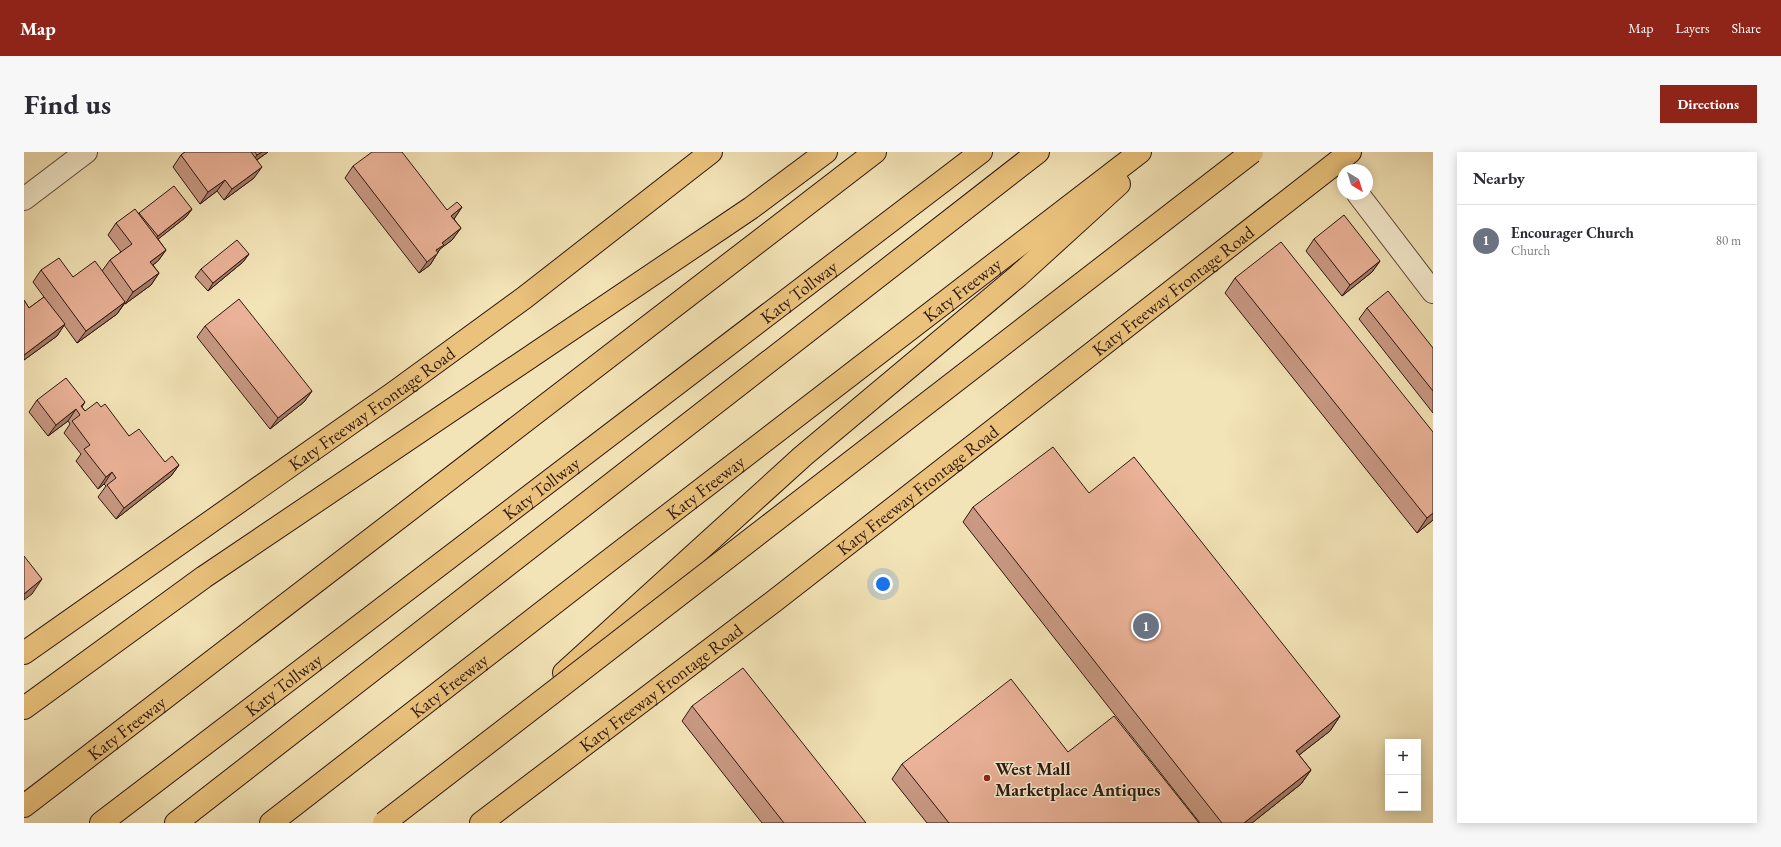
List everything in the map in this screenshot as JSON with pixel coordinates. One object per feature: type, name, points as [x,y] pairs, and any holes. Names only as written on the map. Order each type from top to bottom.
[{"type":"main road","name":"Katy Freeway Frontage Road","points":[[24,653],[91,604],[382,401],[500,316],[711,152]]},
{"type":"main road","points":[[24,708],[204,577],[751,208],[826,152]]},
{"type":"main road","name":"Katy Freeway","points":[[24,806],[875,152]]},
{"type":"main road","name":"Katy Tollway","points":[[101,823],[981,152]]},
{"type":"main road","name":"Katy Tollway","points":[[176,823],[1038,152]]},
{"type":"main road","name":"Katy Freeway","points":[[271,823],[1140,152]]},
{"type":"main road","points":[[396,823],[803,456],[1018,276],[1154,152]]},
{"type":"main road","points":[[384,823],[1252,152]]},
{"type":"main road","name":"Katy Freeway Frontage Road","points":[[481,823],[773,602],[1343,163]]},
{"type":"street","points":[[24,199],[86,152]]},
{"type":"street","points":[[1363,200],[1433,292]]},
{"type":"building","points":[[185,152],[251,152],[262,167],[232,189],[225,180],[208,192],[181,155]]},
{"type":"building","points":[[255,152],[262,152],[257,155]]},
{"type":"building","points":[[372,152],[402,152],[447,210],[457,202],[462,207],[451,216],[461,228],[442,243],[444,245],[436,250],[438,253],[427,262],[353,166]]},
{"type":"building","points":[[174,186],[192,209],[158,236],[139,213]]},
{"type":"building","points":[[135,209],[166,250],[150,262],[159,273],[133,292],[110,260],[132,244],[116,223]]},
{"type":"building","points":[[1344,215],[1380,261],[1350,285],[1314,239]]},
{"type":"building","points":[[237,240],[249,254],[213,283],[201,269]]},
{"type":"building","points":[[1281,242],[1433,432],[1433,513],[1427,518],[1235,278]]},
{"type":"building","points":[[59,258],[73,277],[95,261],[125,302],[86,331],[41,270]]},
{"type":"building","points":[[1388,291],[1433,348],[1433,391],[1367,308]]},
{"type":"building","points":[[44,297],[65,324],[24,355],[24,300],[29,308]]},
{"type":"building","points":[[239,299],[312,391],[278,418],[205,326]]},
{"type":"building","points":[[66,378],[85,402],[81,406],[85,411],[97,402],[101,407],[105,404],[129,436],[139,429],[165,462],[172,456],[179,465],[124,508],[107,485],[116,478],[112,472],[106,477],[84,449],[90,445],[72,421],[80,415],[76,409],[56,425],[37,400]]},
{"type":"building","points":[[1053,447],[1089,493],[1134,457],[1340,716],[1296,751],[1311,770],[1244,823],[1222,823],[973,507]]},
{"type":"building","points":[[24,556],[42,579],[24,594]]},
{"type":"building","points":[[743,668],[866,823],[784,823],[692,706]]},
{"type":"building","points":[[1011,679],[1068,752],[1114,716],[1199,823],[949,823],[902,764]]},
{"type":"place","name":"Encourager Church","points":[[1146,626]]},
{"type":"place","name":"West Mall Marketplace Antiques","points":[[987,778]]}]
